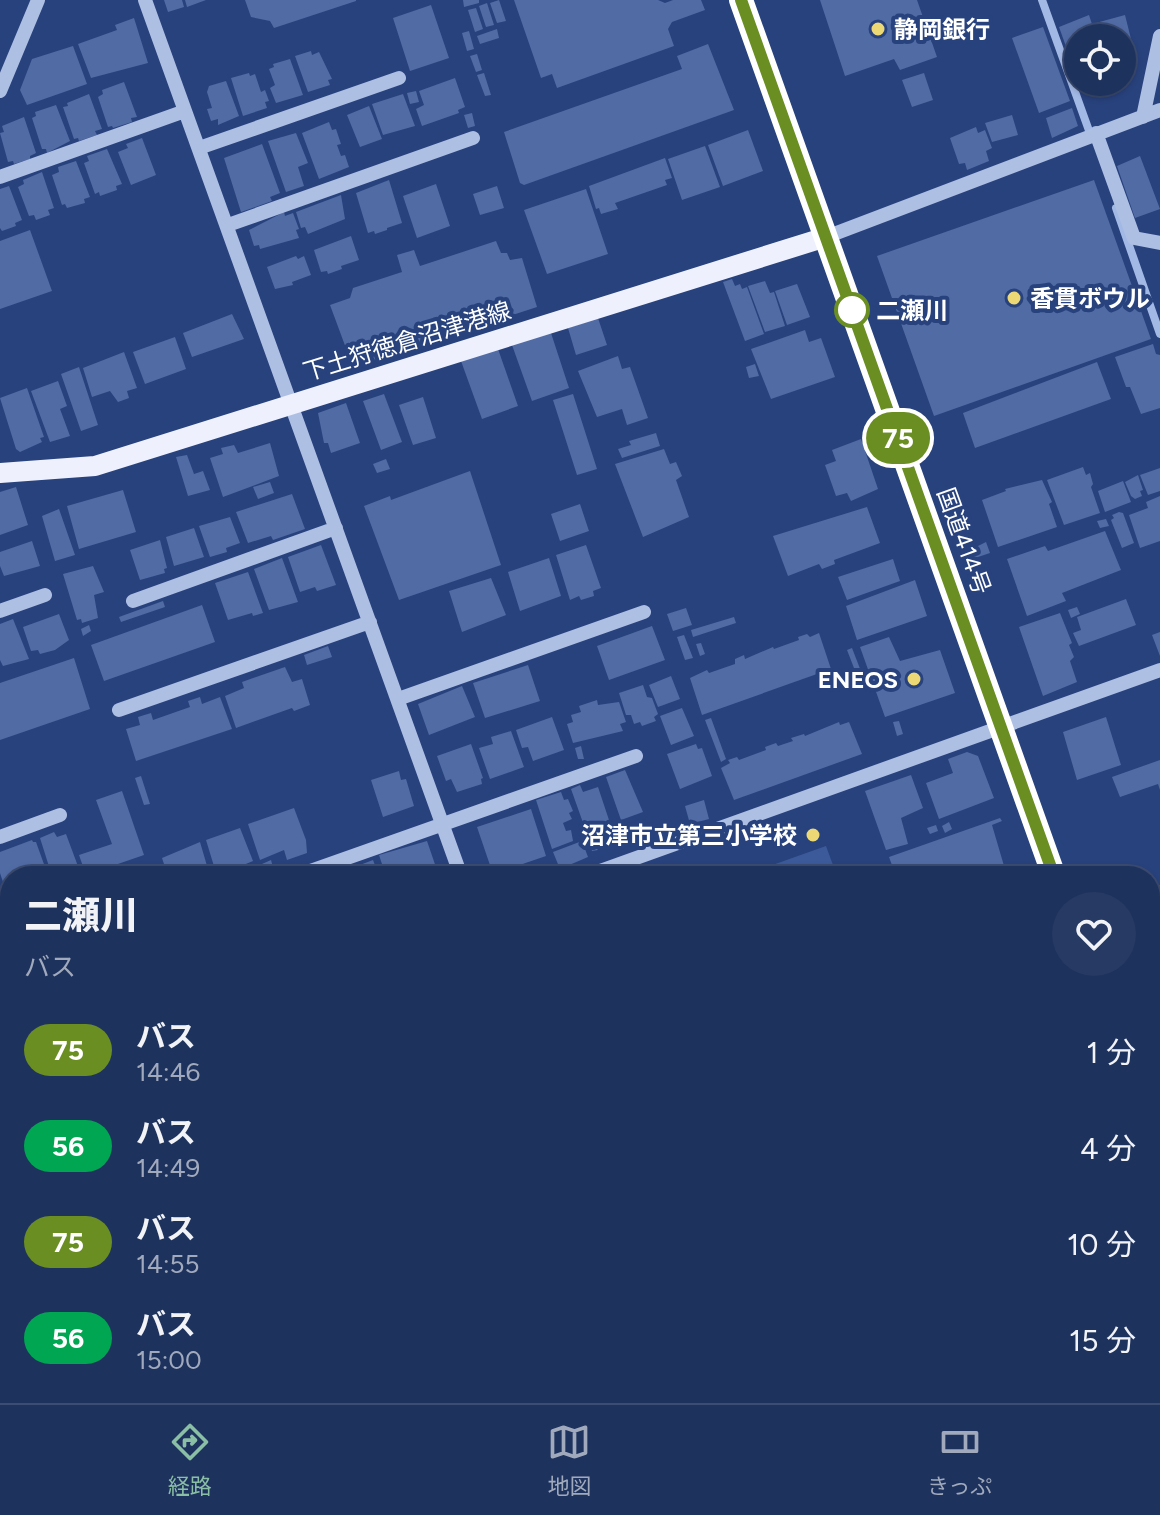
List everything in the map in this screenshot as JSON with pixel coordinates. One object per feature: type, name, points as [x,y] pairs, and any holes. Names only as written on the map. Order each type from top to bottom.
[{"type":"highway","name":"国道414号","points":[[741,0],[1050,866]]},
{"type":"main road","name":"下土狩徳倉沼津港線","points":[[0,473],[95,466],[826,237]]},
{"type":"street","points":[[0,91],[38,0]]},
{"type":"street","points":[[145,0],[457,866]]},
{"type":"street","points":[[1143,117],[1160,36]]},
{"type":"street","points":[[199,148],[399,78]]},
{"type":"street","points":[[826,237],[1160,110]]},
{"type":"street","points":[[0,177],[185,111]]},
{"type":"street","points":[[1096,133],[1134,238],[1160,243]]},
{"type":"street","points":[[228,225],[473,138]]},
{"type":"street","points":[[133,601],[336,528]]},
{"type":"street","points":[[0,611],[45,595]]},
{"type":"street","points":[[398,699],[644,612]]},
{"type":"street","points":[[119,710],[370,622]]},
{"type":"street","points":[[614,866],[1160,670]]},
{"type":"street","points":[[325,866],[636,756]]},
{"type":"street","points":[[0,837],[60,815]]},
{"type":"shaded area","points":[[826,846],[833,866],[770,866]]},
{"type":"building","points":[[164,0],[182,0],[184,7],[168,12]]},
{"type":"building","points":[[185,0],[206,0],[187,7]]},
{"type":"building","points":[[245,0],[356,1],[274,28],[270,21],[251,17]]},
{"type":"building","points":[[463,0],[479,0],[479,3],[464,7]]},
{"type":"building","points":[[499,0],[506,21],[497,23],[490,3]]},
{"type":"building","points":[[514,0],[658,0],[665,3],[701,0],[705,10],[672,22],[668,29],[674,46],[557,88],[552,74],[541,78]]},
{"type":"building","name":"静岡銀行","points":[[820,0],[917,0],[937,57],[900,70],[894,59],[845,76]]},
{"type":"building","points":[[487,3],[494,25],[486,27],[479,6]]},
{"type":"building","points":[[431,5],[449,58],[410,71],[393,18]]},
{"type":"building","points":[[476,8],[483,29],[475,32],[468,10]]},
{"type":"building","points":[[1089,15],[1092,24],[1066,24]]},
{"type":"building","points":[[1125,15],[1127,24],[1092,24]]},
{"type":"building","points":[[134,18],[148,63],[91,78],[78,44],[117,30],[115,25]]},
{"type":"building","points":[[1043,27],[1064,85],[1064,96],[1068,96],[1070,101],[1039,113],[1012,38]]},
{"type":"building","points":[[497,29],[499,38],[480,44],[477,36]]},
{"type":"building","points":[[469,31],[474,49],[467,51],[462,33]]},
{"type":"building","points":[[708,44],[734,110],[524,185],[520,183],[504,132],[682,69],[677,56]]},
{"type":"building","points":[[73,46],[87,84],[27,105],[20,90],[32,59]]},
{"type":"building","points":[[311,51],[312,55],[319,52],[332,79],[328,80],[330,85],[308,92],[295,56]]},
{"type":"building","points":[[477,54],[482,70],[476,72],[470,56]]},
{"type":"building","points":[[290,59],[303,95],[276,103],[270,88],[275,85],[269,69],[274,67],[273,64]]},
{"type":"building","points":[[249,73],[250,76],[255,74],[261,92],[265,90],[269,101],[265,102],[267,108],[243,116],[231,78]]},
{"type":"building","points":[[484,73],[491,95],[485,96],[477,75]]},
{"type":"building","points":[[924,73],[933,100],[912,107],[902,80]]},
{"type":"building","points":[[455,78],[465,107],[458,110],[459,113],[422,126],[416,109],[424,105],[419,91]]},
{"type":"building","points":[[226,81],[239,116],[218,125],[218,119],[211,121],[207,109],[212,108],[207,92],[209,86]]},
{"type":"building","points":[[124,82],[137,117],[131,118],[132,122],[108,127],[98,97],[103,94],[102,90]]},
{"type":"building","points":[[416,91],[419,102],[410,104],[407,93]]},
{"type":"building","points":[[89,94],[102,129],[95,131],[97,135],[79,141],[78,138],[74,139],[63,107]]},
{"type":"building","points":[[403,94],[415,126],[383,135],[372,104]]},
{"type":"building","points":[[56,105],[70,141],[47,153],[46,149],[42,149],[32,118],[36,116],[35,112]]},
{"type":"building","points":[[369,106],[382,139],[360,147],[347,115]]},
{"type":"building","points":[[1072,108],[1078,126],[1052,138],[1046,118]]},
{"type":"building","points":[[472,113],[475,126],[468,128],[464,115]]},
{"type":"building","points":[[1012,115],[1018,135],[992,142],[985,123]]},
{"type":"building","points":[[24,117],[36,153],[30,159],[14,164],[13,161],[8,162],[0,133],[4,132],[2,126]]},
{"type":"building","points":[[329,122],[332,130],[336,129],[341,144],[337,145],[349,167],[319,179],[302,133]]},
{"type":"building","points":[[976,127],[978,133],[985,130],[992,148],[986,151],[989,161],[967,170],[965,163],[959,164],[950,138]]},
{"type":"building","points":[[748,130],[763,171],[723,186],[708,145]]},
{"type":"building","points":[[296,133],[308,163],[298,167],[304,186],[286,192],[268,141]]},
{"type":"building","points":[[142,138],[156,175],[131,185],[118,152],[128,148],[126,144]]},
{"type":"building","points":[[262,144],[280,193],[270,197],[272,201],[241,212],[224,158]]},
{"type":"building","points":[[705,146],[720,187],[682,200],[668,159]]},
{"type":"building","points":[[107,149],[122,184],[116,186],[117,190],[100,196],[99,192],[95,194],[84,163],[89,161],[87,156]]},
{"type":"building","points":[[1140,156],[1160,209],[1135,218],[1117,166]]},
{"type":"building","points":[[665,158],[672,178],[665,180],[667,185],[615,203],[618,209],[601,214],[599,208],[596,209],[589,186]]},
{"type":"building","points":[[76,161],[90,197],[84,199],[85,203],[67,208],[65,204],[62,205],[52,175],[59,172],[58,167]]},
{"type":"building","points":[[42,172],[54,208],[48,210],[50,215],[36,220],[34,215],[29,216],[18,187],[24,184],[23,180]]},
{"type":"building","points":[[389,180],[402,223],[375,234],[374,231],[368,233],[356,193]]},
{"type":"building","name":"香貫ボウル","points":[[1094,180],[1151,339],[934,416],[877,256]]},
{"type":"building","points":[[436,184],[450,226],[417,238],[403,196]]},
{"type":"building","points":[[9,186],[22,220],[2,231],[0,189]]},
{"type":"building","points":[[497,186],[504,208],[480,215],[473,194]]},
{"type":"building","points":[[586,189],[608,254],[547,274],[524,210]]},
{"type":"building","points":[[341,195],[345,219],[308,234],[305,227],[301,228],[296,212]]},
{"type":"building","points":[[284,212],[285,216],[293,213],[299,238],[260,249],[259,245],[254,246],[249,230]]},
{"type":"building","points":[[30,230],[52,291],[0,309],[0,241]]},
{"type":"building","points":[[351,236],[359,260],[328,274],[327,271],[321,272],[314,250]]},
{"type":"building","points":[[496,241],[501,253],[507,253],[510,260],[522,258],[537,307],[375,360],[370,353],[350,359],[330,305],[350,298],[353,288],[402,272],[397,255],[414,250],[420,266]]},
{"type":"building","points":[[296,256],[298,259],[304,256],[311,275],[292,282],[293,285],[275,289],[267,267]]},
{"type":"building","points":[[732,279],[735,286],[740,284],[742,289],[747,287],[764,334],[745,341],[723,282]]},
{"type":"building","points":[[765,281],[770,293],[774,292],[785,326],[765,332],[748,286]]},
{"type":"building","points":[[797,284],[810,317],[787,325],[775,291]]},
{"type":"building","points":[[232,314],[244,339],[192,357],[183,333]]},
{"type":"building","points":[[598,318],[607,345],[576,355],[568,328]]},
{"type":"building","points":[[805,330],[809,342],[821,338],[835,377],[771,399],[751,349]]},
{"type":"building","points":[[551,333],[569,388],[532,401],[512,345]]},
{"type":"building","points":[[175,337],[186,369],[145,384],[133,352]]},
{"type":"building","points":[[1153,344],[1156,354],[1160,355],[1160,408],[1141,414],[1130,387],[1126,387],[1115,357]]},
{"type":"building","points":[[498,349],[518,406],[482,419],[461,361]]},
{"type":"building","points":[[124,352],[137,388],[127,391],[129,398],[118,402],[110,391],[92,397],[83,368]]},
{"type":"building","points":[[618,356],[622,369],[630,367],[648,418],[627,425],[622,409],[597,417],[578,371]]},
{"type":"building","points":[[1097,362],[1111,399],[975,448],[963,413]]},
{"type":"building","points":[[755,364],[759,376],[749,378],[746,367]]},
{"type":"building","points":[[79,367],[98,425],[81,431],[61,374]]},
{"type":"building","points":[[58,381],[67,406],[60,409],[70,436],[50,442],[31,391]]},
{"type":"building","points":[[27,388],[44,437],[40,438],[42,442],[20,452],[16,449],[0,398]]},
{"type":"building","points":[[384,394],[402,442],[381,450],[363,401]]},
{"type":"building","points":[[573,394],[597,469],[577,475],[553,400]]},
{"type":"building","points":[[423,397],[436,438],[413,445],[399,405]]},
{"type":"building","points":[[346,403],[360,443],[331,453],[328,443],[324,443],[318,413]]},
{"type":"building","points":[[656,433],[660,446],[622,458],[618,449],[631,445],[629,441]]},
{"type":"building","points":[[861,439],[878,489],[851,501],[847,493],[836,496],[825,465],[836,461],[832,450]]},
{"type":"building","points":[[270,443],[279,476],[223,497],[210,458],[223,454],[221,448],[234,445],[238,453]]},
{"type":"building","points":[[664,449],[670,464],[676,462],[682,476],[676,480],[689,517],[643,537],[615,464]]},
{"type":"building","points":[[187,455],[194,474],[203,471],[210,490],[188,496],[176,457]]},
{"type":"building","points":[[386,459],[390,469],[377,473],[373,464]]},
{"type":"building","points":[[1083,467],[1086,475],[1090,473],[1091,487],[1100,513],[1064,525],[1047,480]]},
{"type":"building","points":[[1160,468],[1160,491],[1148,495],[1140,475]]},
{"type":"building","points":[[470,471],[501,565],[399,600],[364,506],[390,496],[391,500]]},
{"type":"building","points":[[1138,475],[1143,490],[1140,491],[1142,496],[1135,499],[1125,482]]},
{"type":"building","points":[[1042,480],[1052,502],[1049,504],[1057,527],[998,547],[982,500],[1005,489]]},
{"type":"building","points":[[1123,481],[1131,502],[1105,512],[1098,491]]},
{"type":"building","points":[[270,482],[274,493],[258,499],[253,487]]},
{"type":"building","points":[[16,487],[28,525],[0,535],[0,492]]},
{"type":"building","points":[[123,490],[136,532],[79,549],[67,506]]},
{"type":"building","points":[[292,494],[305,529],[273,540],[271,536],[248,543],[236,512]]},
{"type":"building","points":[[1160,496],[1160,541],[1140,548],[1129,515],[1148,508],[1146,502]]},
{"type":"building","points":[[580,504],[589,531],[560,541],[551,514]]},
{"type":"building","points":[[867,507],[880,543],[834,560],[835,564],[822,569],[819,564],[788,576],[773,536]]},
{"type":"building","points":[[59,509],[75,555],[55,561],[42,516]]},
{"type":"building","points":[[1123,513],[1134,543],[1122,548],[1111,520],[1114,518],[1112,515]]},
{"type":"building","points":[[230,517],[240,543],[226,548],[227,552],[210,557],[199,526]]},
{"type":"building","points":[[1106,519],[1109,526],[1100,528],[1097,521]]},
{"type":"building","points":[[194,528],[204,557],[174,566],[166,537]]},
{"type":"building","points":[[1105,531],[1121,570],[1062,593],[1066,601],[1027,616],[1007,559],[1045,546],[1048,551]]},
{"type":"building","points":[[160,540],[167,568],[164,569],[165,573],[140,580],[130,550]]},
{"type":"building","points":[[32,541],[40,566],[4,576],[0,552]]},
{"type":"building","points":[[986,542],[990,553],[972,559],[968,551]]},
{"type":"building","points":[[321,545],[336,585],[300,592],[288,557]]},
{"type":"building","points":[[586,545],[601,588],[593,591],[594,596],[581,600],[579,596],[570,600],[556,555]]},
{"type":"building","points":[[282,558],[298,602],[269,610],[254,569]]},
{"type":"building","points":[[549,558],[561,596],[520,611],[508,572]]},
{"type":"building","points":[[893,559],[900,581],[847,600],[838,577]]},
{"type":"building","points":[[93,566],[104,592],[94,595],[98,618],[82,623],[81,619],[77,620],[63,574]]},
{"type":"building","points":[[248,572],[263,613],[228,620],[215,583]]},
{"type":"building","points":[[491,578],[506,615],[462,632],[449,591]]},
{"type":"building","points":[[915,580],[927,616],[857,640],[846,606]]},
{"type":"building","points":[[1126,599],[1136,625],[1079,646],[1073,633],[1081,630],[1077,617]]},
{"type":"building","points":[[163,601],[165,607],[121,622],[119,617]]},
{"type":"building","points":[[202,605],[215,642],[104,681],[91,645]]},
{"type":"building","points":[[1077,607],[1080,614],[1071,618],[1068,610]]},
{"type":"building","points":[[686,608],[692,625],[673,631],[667,614]]},
{"type":"building","points":[[1060,613],[1072,643],[1069,645],[1074,657],[1070,661],[1077,682],[1043,696],[1019,627]]},
{"type":"building","points":[[59,614],[69,640],[55,650],[40,654],[38,650],[31,651],[23,627]]},
{"type":"building","points":[[734,617],[736,623],[693,637],[691,630]]},
{"type":"building","points":[[13,619],[29,659],[3,666],[0,660],[0,624]]},
{"type":"building","points":[[89,625],[91,631],[83,636],[81,629]]},
{"type":"building","points":[[652,626],[665,660],[609,680],[597,646]]},
{"type":"building","points":[[1160,632],[1160,656],[1152,635]]},
{"type":"building","points":[[819,633],[831,669],[702,715],[690,678],[707,670],[709,673],[735,664],[735,659],[744,655],[745,659],[799,640],[798,637]]},
{"type":"building","points":[[684,635],[693,658],[685,660],[677,637]]},
{"type":"building","points":[[889,637],[900,661],[940,650],[955,693],[885,717],[860,647]]},
{"type":"building","points":[[701,643],[705,654],[700,656],[696,644]]},
{"type":"building","points":[[328,646],[332,657],[307,665],[304,655]]},
{"type":"building","points":[[852,648],[864,679],[859,681],[847,650]]},
{"type":"building","points":[[74,658],[90,709],[0,740],[0,683]]},
{"type":"building","points":[[528,665],[540,701],[485,718],[473,683]]},
{"type":"building","points":[[285,667],[292,682],[302,679],[310,705],[294,711],[292,708],[236,728],[225,696],[244,688],[242,682]]},
{"type":"building","points":[[671,676],[680,699],[658,707],[649,685]]},
{"type":"building","points":[[643,685],[658,714],[654,717],[656,721],[642,726],[640,722],[634,724],[631,715],[626,715],[619,693]]},
{"type":"building","points":[[462,686],[475,717],[429,735],[418,704]]},
{"type":"building","points":[[200,697],[202,704],[220,697],[232,729],[136,761],[126,729],[140,725],[138,717],[151,713],[153,720],[190,707],[188,701]]},
{"type":"building","points":[[597,700],[598,705],[619,702],[626,722],[620,724],[623,731],[573,743],[567,724],[573,722],[571,715],[581,712],[579,706]]},
{"type":"building","points":[[682,708],[694,736],[671,745],[660,716]]},
{"type":"building","points":[[552,717],[564,750],[533,761],[528,747],[522,748],[516,730]]},
{"type":"building","points":[[1106,717],[1121,765],[1077,780],[1063,732]]},
{"type":"building","points":[[711,718],[726,759],[721,762],[705,720]]},
{"type":"building","points":[[899,721],[903,734],[897,736],[893,722]]},
{"type":"building","points":[[839,722],[840,725],[849,722],[862,754],[734,800],[721,768],[730,763],[728,760],[737,757],[739,760],[766,750],[765,747],[793,741],[791,738],[805,736]]},
{"type":"building","points":[[511,731],[524,767],[490,779],[479,748],[493,744],[491,737]]},
{"type":"building","points":[[471,744],[483,778],[482,784],[457,792],[451,779],[446,781],[437,756]]},
{"type":"building","points":[[696,744],[698,749],[702,748],[712,776],[680,789],[667,754]]},
{"type":"building","points":[[581,746],[584,759],[578,759],[575,748]]},
{"type":"building","points":[[967,752],[978,756],[994,798],[939,819],[926,783],[953,773],[948,759]]},
{"type":"building","points":[[1160,760],[1160,790],[1158,784],[1120,797],[1112,777]]},
{"type":"building","points":[[625,770],[643,812],[621,820],[606,777]]},
{"type":"building","points":[[399,771],[401,780],[406,779],[414,806],[383,817],[371,780]]},
{"type":"building","points":[[911,775],[923,808],[901,818],[908,844],[886,850],[865,791]]},
{"type":"building","points":[[141,776],[150,804],[144,805],[135,778]]},
{"type":"building","points":[[580,785],[583,792],[598,787],[611,826],[587,834],[571,789]]},
{"type":"building","points":[[122,791],[144,855],[112,866],[83,866],[79,855],[112,844],[96,800]]},
{"type":"building","points":[[561,792],[573,811],[569,813],[572,819],[563,823],[566,831],[571,830],[573,841],[552,849],[536,800]]},
{"type":"building","points":[[704,800],[709,819],[690,824],[685,806]]},
{"type":"building","points":[[294,808],[306,840],[307,853],[287,860],[284,850],[260,860],[248,824]]},
{"type":"building","points":[[531,809],[546,856],[517,866],[490,866],[477,827]]},
{"type":"building","points":[[1000,818],[1002,821],[992,825],[1004,866],[892,866],[889,857]]},
{"type":"building","points":[[949,822],[952,829],[945,833],[942,826]]},
{"type":"building","points":[[936,825],[938,831],[930,834],[927,828]]},
{"type":"building","points":[[240,828],[253,861],[241,866],[214,866],[206,840]]},
{"type":"building","points":[[54,832],[57,837],[66,834],[78,866],[49,866],[40,838]]},
{"type":"building","points":[[595,838],[598,850],[592,851],[589,840]]},
{"type":"building","points":[[32,840],[36,842],[45,866],[0,866],[0,852]]},
{"type":"building","points":[[427,841],[436,866],[383,866],[379,855]]},
{"type":"building","points":[[582,841],[588,857],[567,866],[559,866],[553,852]]},
{"type":"building","points":[[200,842],[207,866],[165,866],[162,858]]},
{"type":"building","points":[[271,860],[273,866],[263,866]]},
{"type":"building","points":[[373,860],[375,866],[357,866]]},
{"type":"waterway","points":[[1042,0],[1092,139]]},
{"type":"waterway","points":[[1116,208],[1160,334]]},
{"type":"bus line","name":"75","points":[[741,0],[1050,866]]},
{"type":"place","name":"静岡銀行","points":[[878,29]]},
{"type":"place","name":"香貫ボウル","points":[[1014,298]]},
{"type":"place","name":"二瀬川","points":[[852,310]]},
{"type":"place","name":"ENEOS","points":[[914,679]]},
{"type":"place","name":"沼津市立第三小学校","points":[[813,835]]}]
